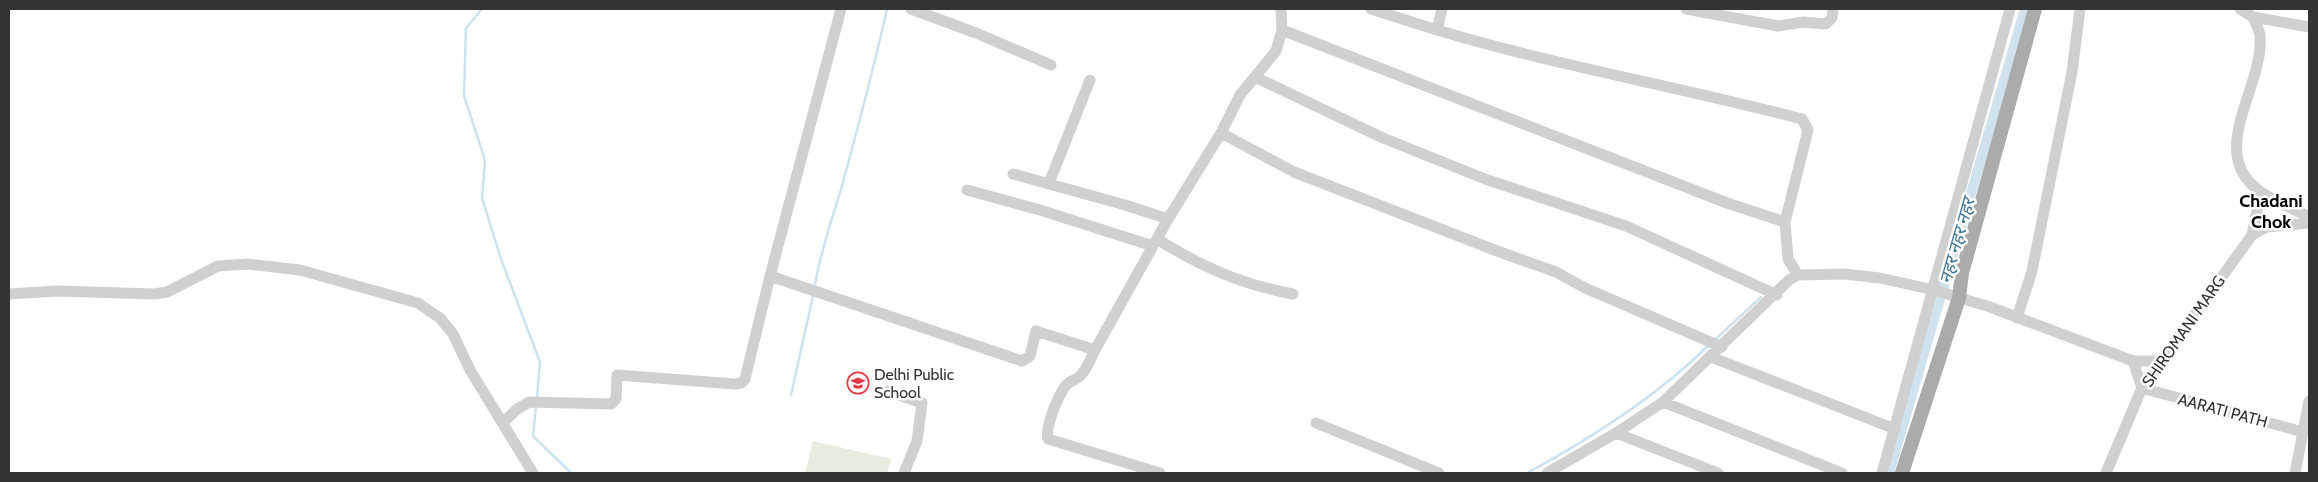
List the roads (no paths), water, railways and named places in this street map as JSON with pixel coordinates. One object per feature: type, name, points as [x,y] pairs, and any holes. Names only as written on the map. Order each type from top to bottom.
[{"type":"main road","points":[[1902,473],[1962,272],[2035,9]]},
{"type":"street","points":[[503,423],[516,410],[529,402],[611,404],[616,399],[617,376],[741,383],[745,379],[770,276],[841,9]]},
{"type":"street","points":[[911,9],[976,32],[1052,65]]},
{"type":"street","points":[[1160,473],[1048,439],[1047,430],[1063,389],[1068,382],[1078,378],[1086,369],[1168,219],[1221,133],[1240,95],[1276,51],[1282,30],[1281,9]]},
{"type":"street","points":[[1371,9],[1528,55],[1802,119],[1808,130],[1786,222],[1788,259],[1798,275]]},
{"type":"street","points":[[1438,30],[1442,9]]},
{"type":"street","points":[[1686,9],[1778,26],[1803,22],[1825,24],[1832,18],[1833,9]]},
{"type":"street","points":[[1882,473],[1936,290],[2010,9]]},
{"type":"street","points":[[2017,318],[2032,271],[2072,72],[2080,9]]},
{"type":"street","points":[[2241,9],[2253,17],[2309,27]]},
{"type":"street","points":[[2278,20],[2285,9]]},
{"type":"street","points":[[2253,17],[2260,34],[2258,52],[2236,145],[2237,163],[2243,175],[2261,192],[2309,217]]},
{"type":"street","points":[[1282,30],[1717,200],[1786,222]]},
{"type":"street","points":[[1255,77],[1383,138],[1485,179],[1626,226],[1777,295]]},
{"type":"street","points":[[1049,184],[1090,80]]},
{"type":"street","points":[[1221,133],[1294,172],[1556,272],[1585,288],[1722,347]]},
{"type":"street","points":[[1013,174],[1168,219]]},
{"type":"street","points":[[967,190],[1155,243],[1241,282],[1293,294]]},
{"type":"street","name":"SHIROMANI MARG","points":[[2106,473],[2142,388],[2252,235],[2261,192]]},
{"type":"street","points":[[2252,235],[2267,227],[2309,223]]},
{"type":"street","points":[[9,294],[57,291],[154,294],[167,292],[218,266],[248,264],[309,272],[418,303],[440,318],[452,334],[470,370],[533,473]]},
{"type":"street","points":[[1548,473],[1616,433],[1663,402],[1777,295],[1790,280],[1798,275],[1844,274],[1880,278],[1936,290],[2133,361],[2163,360]]},
{"type":"street","points":[[770,276],[1022,361],[1030,356],[1036,331],[1095,350]]},
{"type":"street","points":[[1711,357],[1895,428]]},
{"type":"street","points":[[2133,361],[2142,388]]},
{"type":"street","name":"AARATI PATH","points":[[2142,388],[2303,432]]},
{"type":"street","points":[[888,391],[922,403],[917,441],[904,473]]},
{"type":"street","points":[[2295,473],[2309,401]]},
{"type":"street","points":[[1663,402],[1842,473]]},
{"type":"street","points":[[1316,423],[1439,473]]},
{"type":"street","points":[[1616,433],[1718,473]]},
{"type":"waterway","points":[[482,9],[466,28],[464,96],[485,160],[482,198],[501,259],[540,362],[537,398]]},
{"type":"waterway","points":[[815,284],[817,271],[860,120],[887,9]]},
{"type":"waterway","name":"नहर नहर नहर","points":[[1889,473],[2025,9]]},
{"type":"waterway","points":[[791,395],[813,296]]},
{"type":"waterway","points":[[1717,338],[1761,297]]},
{"type":"waterway","points":[[1527,473],[1575,446],[1645,400],[1708,346]]},
{"type":"waterway","points":[[536,406],[533,436],[571,473]]},
{"type":"place","name":"Delhi Public School","points":[[858,383]]},
{"type":"district","name":"Chadani Chok","points":[[2271,211]]}]
